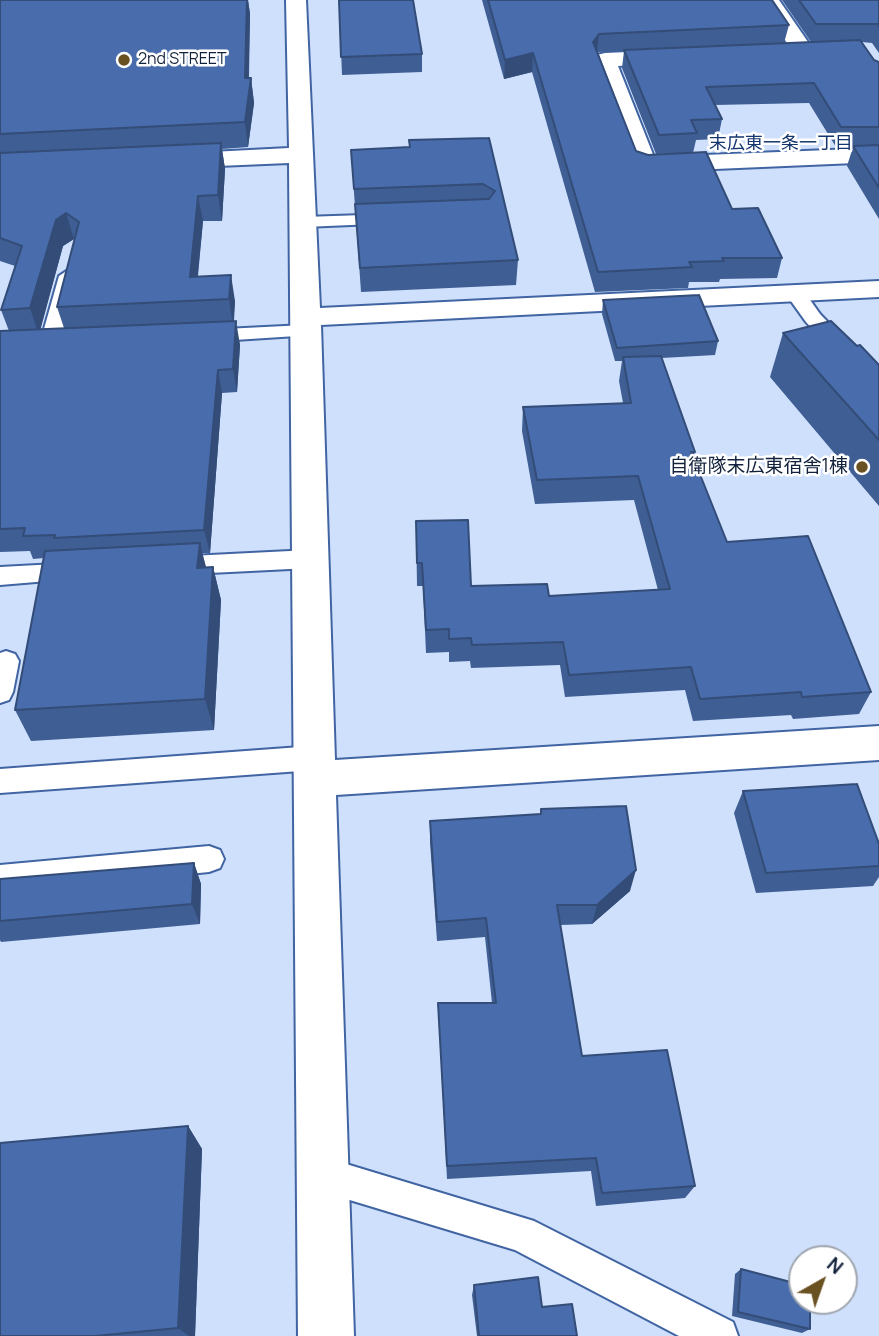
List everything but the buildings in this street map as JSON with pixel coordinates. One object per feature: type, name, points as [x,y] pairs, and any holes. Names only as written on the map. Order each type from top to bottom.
[{"type":"street","points":[[296,0],[304,222],[326,1336]]},
{"type":"street","points":[[769,0],[816,52],[777,53]]},
{"type":"street","points":[[698,56],[605,60],[645,165],[879,155]]},
{"type":"street","points":[[151,162],[302,155]]},
{"type":"street","points":[[304,324],[879,289]]},
{"type":"street","points":[[315,769],[879,743]]},
{"type":"lane","points":[[304,222],[414,218]]},
{"type":"lane","points":[[50,343],[72,259]]},
{"type":"lane","points":[[796,294],[813,318],[879,387]]},
{"type":"lane","points":[[184,337],[304,324]]},
{"type":"lane","points":[[25,345],[90,341]]},
{"type":"lane","points":[[148,568],[310,559]]},
{"type":"lane","points":[[0,576],[94,570]]},
{"type":"lane","points":[[0,692],[6,661]]},
{"type":"lane","points":[[0,780],[315,769]]},
{"type":"lane","points":[[0,879],[209,859]]},
{"type":"lane","points":[[323,1175],[521,1234],[719,1336]]},
{"type":"place","name":"2nd STREET","points":[[124,60]]},
{"type":"place","name":"自衛隊末広東宿舎1棟","points":[[862,467]]},
{"type":"district","name":"末広東一条一丁目","points":[[781,144]]}]
